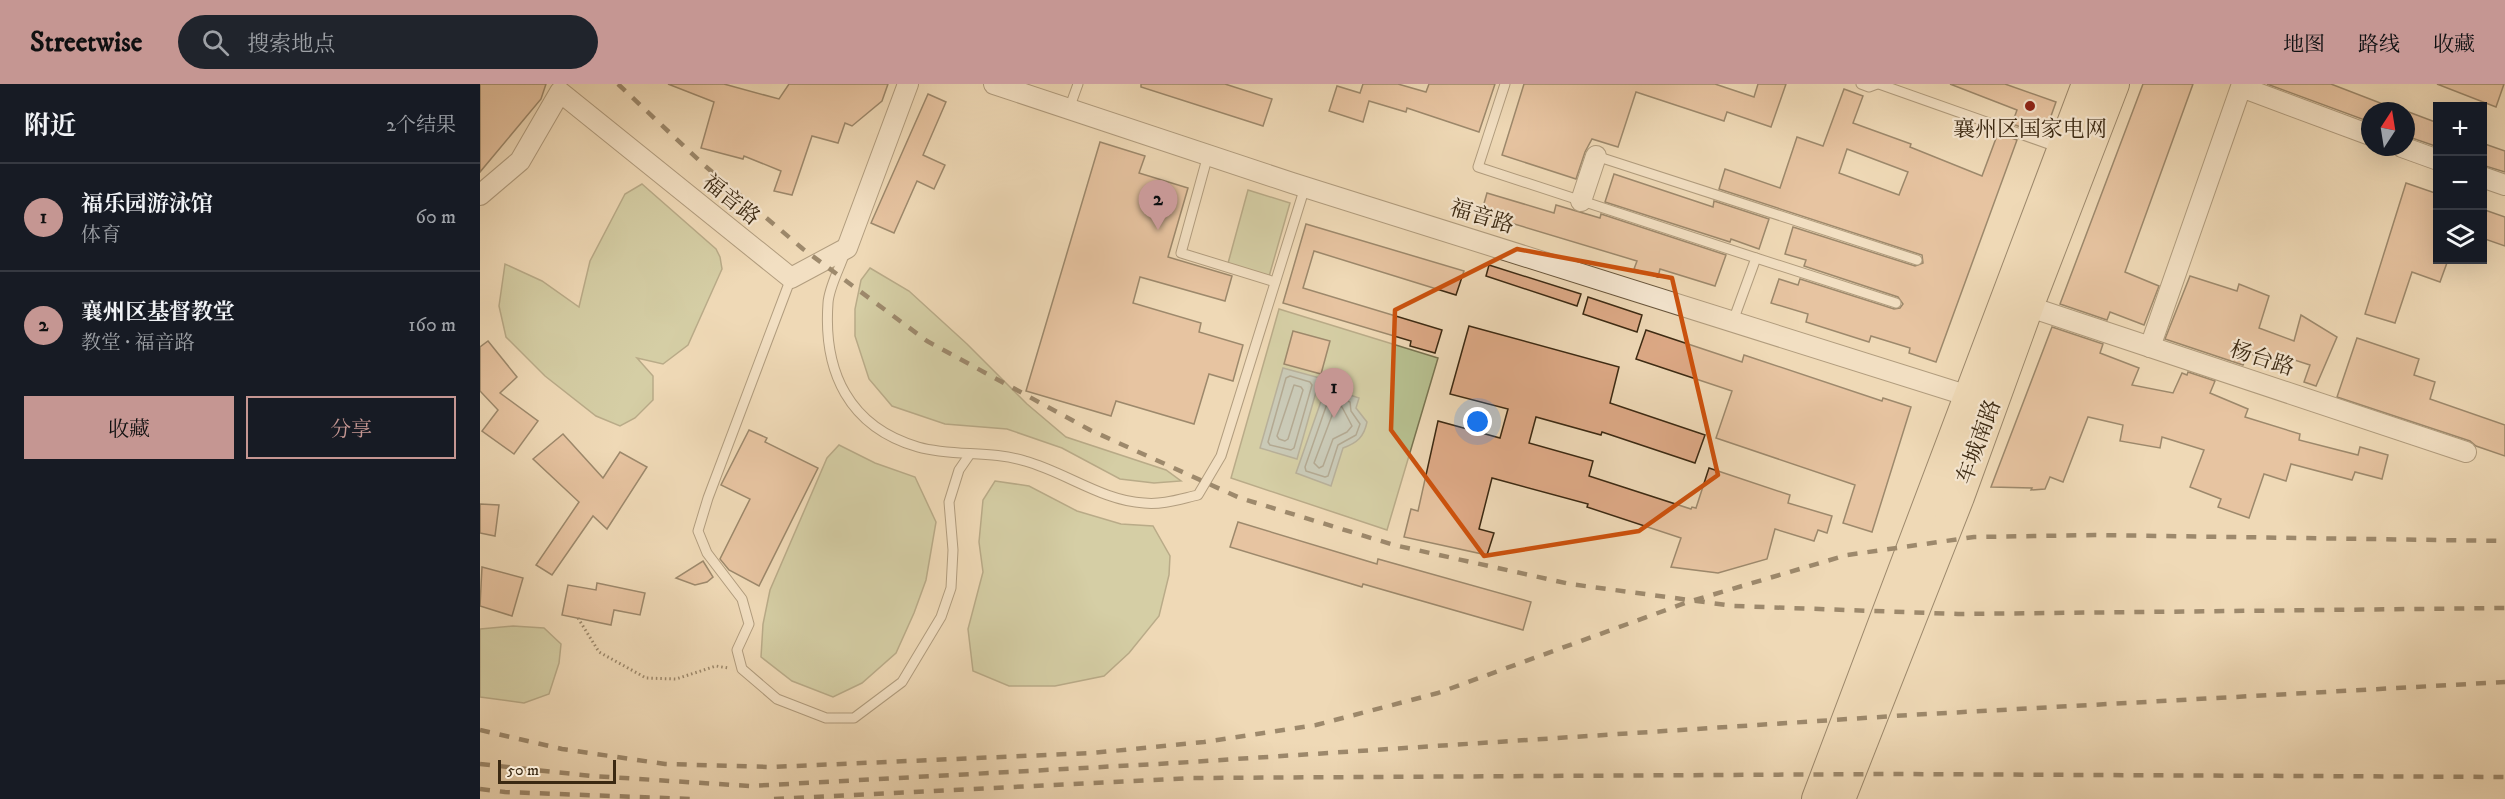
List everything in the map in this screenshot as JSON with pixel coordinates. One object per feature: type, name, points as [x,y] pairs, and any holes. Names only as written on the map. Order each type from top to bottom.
[{"type":"main road","name":"车城南路","points":[[1816,799],[2087,84]]},
{"type":"main road","name":"车城南路","points":[[1840,799],[1959,497],[2028,307],[2114,84]]},
{"type":"street","points":[[791,278],[847,248],[908,84]]},
{"type":"street","name":"福音路","points":[[994,84],[1305,187],[1956,392]]},
{"type":"street","points":[[2150,347],[2241,87],[2361,132]]},
{"type":"street","name":"福音路","points":[[480,195],[520,161],[561,88],[791,278]]},
{"type":"street","points":[[2415,152],[2433,158]]},
{"type":"street","points":[[1581,201],[1596,156]]},
{"type":"street","points":[[2487,179],[2505,185]]},
{"type":"street","name":"杨台路","points":[[2042,311],[2466,452]]},
{"type":"lane","points":[[1069,109],[1078,84]]},
{"type":"lane","points":[[1504,84],[1478,167],[1896,303]]},
{"type":"lane","points":[[1861,84],[1869,87],[1878,84],[2062,149]]},
{"type":"lane","points":[[1208,155],[1181,253],[1275,282]]},
{"type":"lane","points":[[1596,156],[1917,260]]},
{"type":"lane","points":[[847,248],[828,302],[829,338],[835,374],[856,412],[885,435],[918,447],[970,454],[998,454],[1059,472],[1108,495],[1143,503],[1165,503],[1198,495],[1221,456],[1305,187]]},
{"type":"lane","points":[[1733,321],[1756,258]]},
{"type":"lane","points":[[791,278],[708,498],[698,531],[707,553],[742,599],[749,624],[737,650],[742,669],[777,699],[826,718],[854,718],[902,682],[941,617],[951,588],[953,550],[949,502],[959,470],[970,454]]},
{"type":"path","points":[[578,618],[598,652],[646,678],[676,679],[716,666],[742,669]]},
{"type":"highlighted area","points":[[1517,249],[1672,278],[1718,475],[1639,531],[1484,556],[1391,430],[1395,310]]},
{"type":"green space","points":[[642,184],[716,249],[722,269],[688,345],[663,364],[637,358],[653,376],[653,400],[635,418],[620,426],[596,416],[545,376],[506,337],[499,306],[505,264],[542,281],[579,307],[590,261],[625,194]]},
{"type":"green space","points":[[1248,190],[1290,203],[1268,280],[1227,267]]},
{"type":"green space","points":[[870,268],[909,291],[967,344],[1027,404],[1066,437],[1166,470],[1181,481],[1154,483],[1120,479],[1062,448],[1007,429],[945,424],[892,406],[869,379],[855,336],[855,309],[861,280]]},
{"type":"green space","points":[[1279,309],[1438,358],[1387,530],[1231,478]]},
{"type":"green space","points":[[839,445],[875,463],[915,477],[936,522],[926,580],[896,653],[862,683],[833,697],[792,681],[761,657],[763,624],[770,590],[827,458]]},
{"type":"green space","points":[[995,481],[1029,486],[1077,511],[1121,524],[1153,526],[1170,556],[1169,575],[1159,616],[1129,653],[1104,676],[1055,686],[1009,686],[973,671],[968,629],[983,572],[979,542],[983,500]]},
{"type":"green space","points":[[513,626],[544,628],[561,644],[559,663],[549,694],[524,703],[480,697],[480,629]]},
{"type":"water","points":[[1283,368],[1320,378],[1297,459],[1260,448]]},
{"type":"water","points":[[1326,387],[1359,398],[1356,408],[1367,422],[1359,439],[1343,448],[1331,486],[1296,473]]},
{"type":"building","points":[[480,84],[546,84],[541,99],[480,172]]},
{"type":"building","points":[[668,84],[724,84],[779,99],[789,84],[888,84],[882,101],[852,126],[845,123],[838,143],[812,136],[792,195],[774,191],[781,171],[744,156],[743,159],[701,148],[714,102]]},
{"type":"building","points":[[1141,84],[1225,84],[1272,99],[1263,126],[1141,87]]},
{"type":"building","points":[[1363,84],[1398,84],[1426,92],[1429,84],[1495,84],[1479,132],[1407,108],[1406,112],[1369,101],[1363,122],[1329,111],[1337,86],[1360,93]]},
{"type":"building","points":[[1524,84],[1715,84],[1754,97],[1758,84],[1786,84],[1771,127],[1727,112],[1724,121],[1636,92],[1618,147],[1592,139],[1576,179],[1502,155]]},
{"type":"building","name":"襄州区国家电网","points":[[1950,84],[2005,84],[2056,102],[2046,130],[2034,126],[2033,131],[2012,124],[2017,110]]},
{"type":"building","points":[[2143,84],[2193,84],[2125,272],[2159,286],[2144,325],[2110,312],[2107,320],[2060,304]]},
{"type":"building","points":[[2267,84],[2331,84],[2378,102],[2361,102],[2361,119]]},
{"type":"building","points":[[2437,84],[2504,84],[2496,107]]},
{"type":"building","points":[[1844,89],[1863,96],[1853,123],[1911,144],[1910,147],[1982,176],[1998,133],[2017,140],[1936,362],[1909,353],[1910,348],[1871,336],[1869,342],[1806,322],[1808,314],[1771,303],[1779,279],[1798,285],[1800,279],[1894,309],[1900,308],[1903,304],[1898,297],[1804,266],[1806,260],[1785,254],[1793,227],[1915,266],[1923,263],[1922,255],[1719,189],[1725,169],[1780,188],[1797,137],[1823,146]],"holes":[[[1847,149],[1908,172],[1899,195],[1839,173]]]},
{"type":"building","points":[[928,94],[946,102],[923,155],[945,165],[934,189],[917,181],[894,233],[871,223]]},
{"type":"building","points":[[2415,114],[2433,121],[2433,145],[2415,139]]},
{"type":"building","points":[[1100,142],[1145,156],[1139,173],[1188,188],[1168,257],[1232,276],[1225,301],[1140,277],[1133,303],[1201,323],[1199,332],[1243,345],[1233,381],[1209,374],[1194,424],[1116,401],[1111,416],[1026,391]]},
{"type":"building","points":[[2487,145],[2505,151],[2505,172],[2487,167]]},
{"type":"building","points":[[1614,174],[1713,207],[1714,201],[1769,219],[1759,249],[1605,202]]},
{"type":"building","points":[[2406,183],[2433,192],[2433,264],[2447,264],[2440,282],[2412,272],[2395,323],[2365,314]]},
{"type":"building","points":[[1487,193],[1554,213],[1556,205],[1600,218],[1601,214],[1726,255],[1715,286],[1660,269],[1658,277],[1634,269],[1637,261],[1481,214]]},
{"type":"building","points":[[2487,211],[2505,217],[2505,246],[2487,240]]},
{"type":"building","points":[[1306,224],[1464,271],[1456,295],[1314,251],[1303,288],[1442,330],[1435,353],[1410,346],[1411,341],[1283,303]]},
{"type":"building","points":[[1489,265],[1581,294],[1577,306],[1486,276]]},
{"type":"building","points":[[2190,276],[2237,291],[2239,284],[2269,296],[2259,328],[2294,341],[2301,315],[2337,337],[2316,386],[2304,382],[2310,365],[2282,356],[2279,364],[2248,353],[2243,365],[2165,339]]},
{"type":"building","points":[[1588,297],[1642,315],[1637,332],[1583,314]]},
{"type":"building","points":[[1469,326],[1619,367],[1610,403],[1705,435],[1695,463],[1602,432],[1601,435],[1536,417],[1529,443],[1593,461],[1589,476],[1691,509],[1696,508],[1709,468],[1790,495],[1788,503],[1832,516],[1827,533],[1818,530],[1814,541],[1775,529],[1767,559],[1718,573],[1671,567],[1681,538],[1587,507],[1588,504],[1492,478],[1479,529],[1494,533],[1487,555],[1404,537],[1411,509],[1418,511],[1438,421],[1500,438],[1508,409],[1450,394]]},
{"type":"building","points":[[2052,327],[2103,344],[2100,353],[2139,368],[2132,385],[2173,393],[2182,373],[2187,375],[2188,372],[2215,381],[2210,393],[2248,409],[2245,417],[2300,434],[2299,440],[2358,455],[2360,447],[2388,455],[2382,479],[2355,472],[2352,480],[2291,464],[2286,481],[2264,474],[2249,518],[2218,507],[2221,499],[2190,487],[2204,450],[2162,437],[2160,448],[2120,441],[2123,425],[2088,417],[2063,482],[2050,477],[2045,489],[1991,487]]},
{"type":"building","points":[[1646,330],[1742,362],[1744,355],[1882,401],[1883,398],[1911,407],[1872,532],[1843,523],[1855,485],[1716,438],[1732,391],[1636,359]]},
{"type":"building","points":[[1293,331],[1330,341],[1321,374],[1284,364]]},
{"type":"building","points":[[2357,338],[2419,359],[2414,375],[2435,382],[2430,399],[2505,425],[2505,456],[2476,446],[2470,441],[2337,397]]},
{"type":"building","points":[[488,341],[517,377],[500,393],[538,421],[514,454],[482,431],[498,410],[480,391],[480,347]]},
{"type":"building","points":[[749,430],[767,438],[765,442],[818,468],[759,586],[729,570],[720,559],[750,499],[721,485]]},
{"type":"building","points":[[563,434],[603,478],[620,452],[647,467],[607,529],[593,516],[552,575],[536,565],[579,502],[533,459]]},
{"type":"building","points":[[480,504],[499,505],[495,536],[480,533]]},
{"type":"building","points":[[1238,522],[1377,564],[1378,559],[1531,602],[1523,630],[1363,584],[1362,587],[1230,547]]},
{"type":"building","points":[[703,561],[713,577],[707,582],[695,585],[676,578]]},
{"type":"building","points":[[482,567],[523,578],[512,616],[480,606]]},
{"type":"building","points":[[597,583],[645,593],[640,615],[614,610],[611,625],[562,615],[568,585],[596,590]]},
{"type":"railway","points":[[618,84],[704,165],[803,249],[927,341],[1090,430],[1240,498],[1394,545],[1570,584],[1734,606],[1958,614],[2505,608]]},
{"type":"railway","points":[[480,730],[562,749],[665,764],[771,767],[1092,753],[1204,742],[1316,725],[1438,693],[1688,602],[1847,555],[1974,537],[2095,535],[2505,541]]},
{"type":"railway","points":[[480,764],[592,776],[750,786],[1175,763],[1910,715],[2505,682]]},
{"type":"railway","points":[[774,799],[1192,778],[1890,774],[2505,777]]},
{"type":"railway","points":[[480,789],[505,792],[693,799]]},
{"type":"place","name":"襄州区国家电网","points":[[2030,106]]},
{"type":"place","name":"襄州区基督教堂","points":[[1158,230]]},
{"type":"place","name":"福乐园游泳馆","points":[[1334,418]]}]
